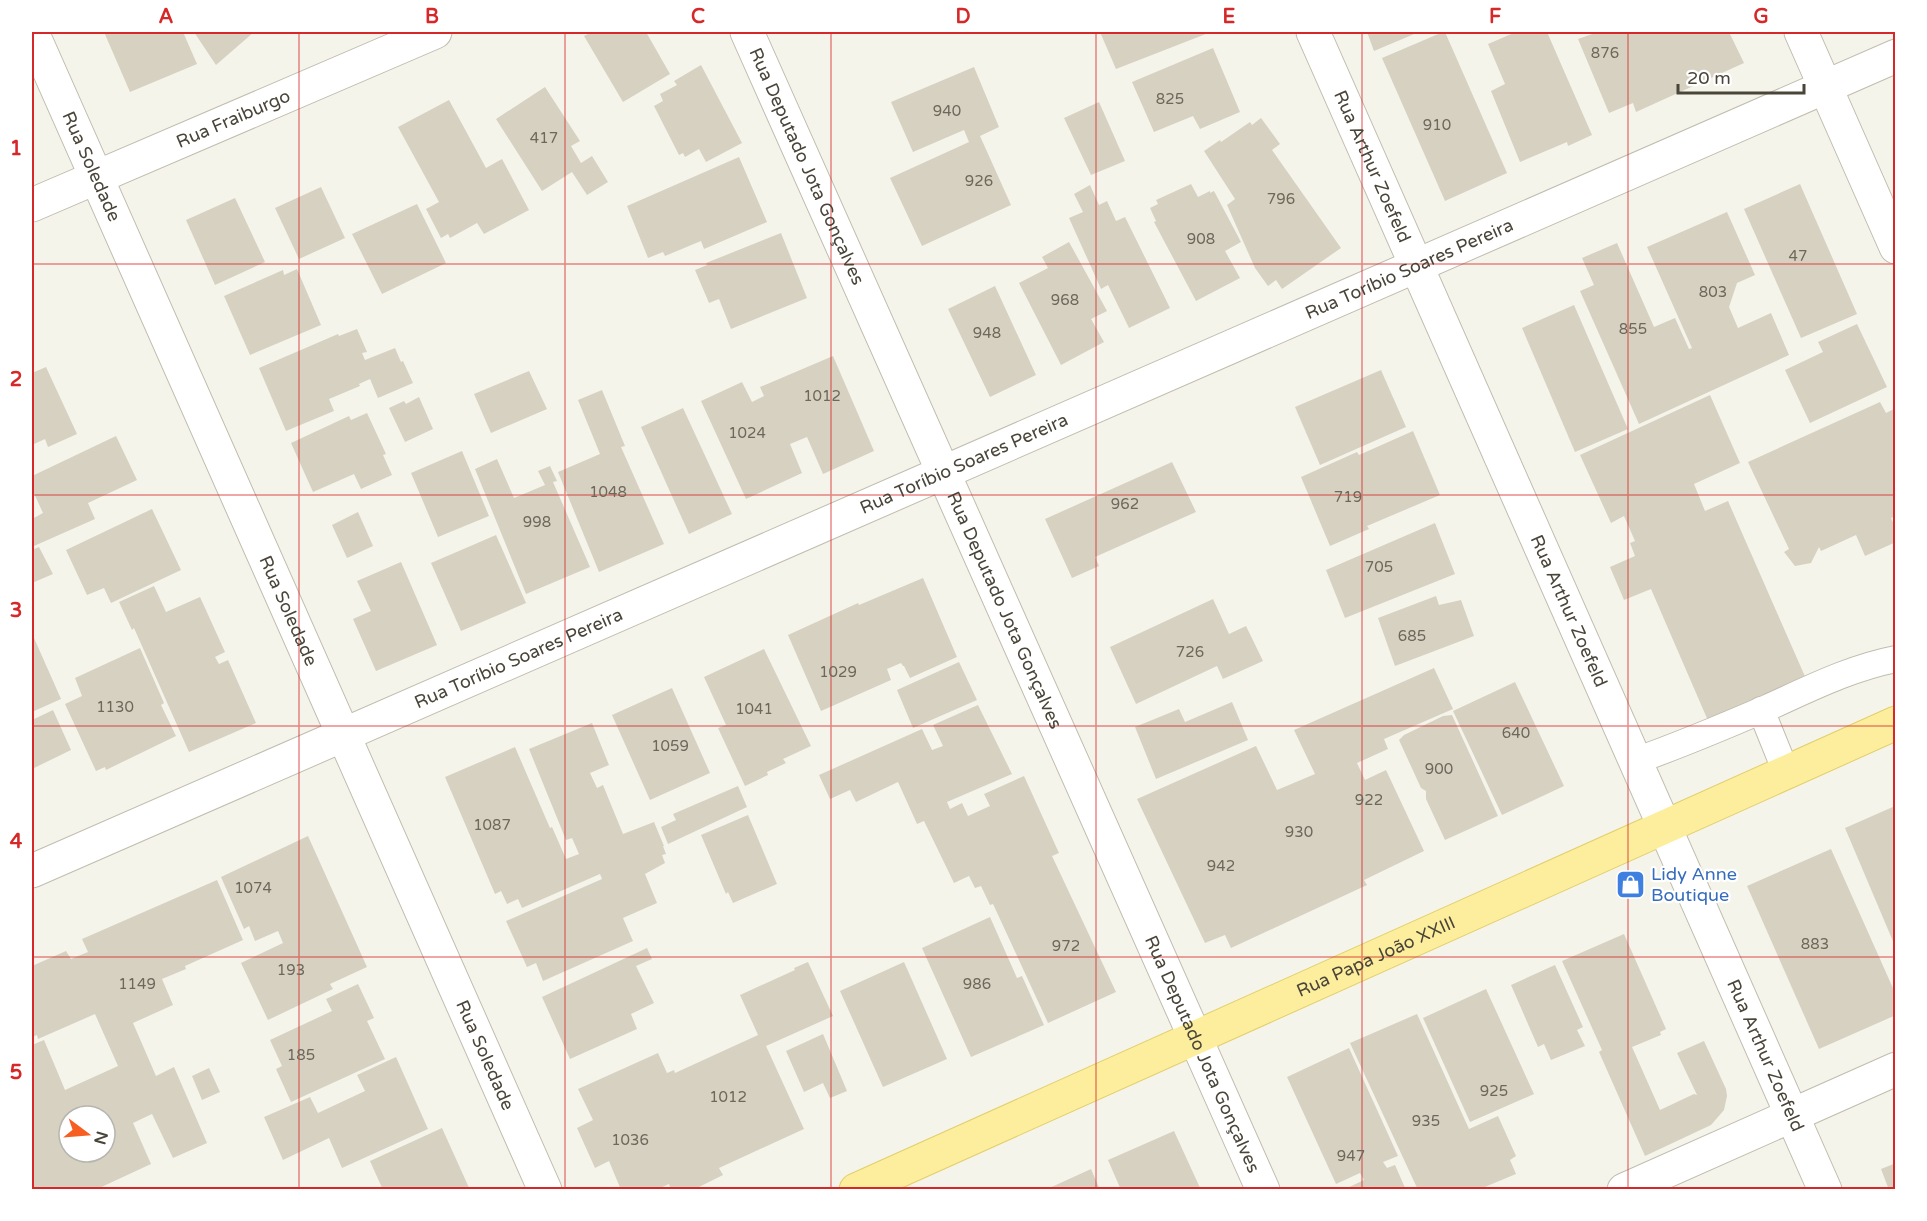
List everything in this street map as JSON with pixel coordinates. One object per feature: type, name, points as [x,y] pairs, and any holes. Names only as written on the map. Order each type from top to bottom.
[{"type":"main road","name":"Rua Papa João XXIII","points":[[856,1190],[1896,723]]},
{"type":"street","name":"Rua Soledade","points":[[32,32],[545,1190]]},
{"type":"street","name":"Rua Fraiburgo","points":[[32,205],[435,32]]},
{"type":"street","name":"Rua Deputado Jota Gonçalves","points":[[747,32],[1263,1190]]},
{"type":"street","name":"Rua Arthur Zoefeld","points":[[1313,32],[1825,1190]]},
{"type":"street","points":[[1800,32],[1896,247]]},
{"type":"street","name":"Rua Toríbio Soares Pereira","points":[[32,871],[1896,56]]},
{"type":"street","points":[[1624,1190],[1896,1069]]},
{"type":"lane","points":[[1635,761],[1705,735],[1871,664],[1896,659]]},
{"type":"lane","points":[[1761,710],[1786,772]]},
{"type":"building","points":[[104,32],[183,32],[197,64],[130,92]]},
{"type":"building","points":[[194,32],[254,32],[216,65]]},
{"type":"building","points":[[592,32],[646,32],[670,74],[623,102],[584,36]]},
{"type":"building","points":[[1100,32],[1211,32],[1116,69]]},
{"type":"building","points":[[1367,32],[1419,32],[1374,51]]},
{"type":"building","points":[[1445,32],[1507,173],[1445,201],[1382,58]]},
{"type":"building","points":[[1516,32],[1547,32],[1592,135],[1568,146],[1567,142],[1520,162],[1491,91],[1505,84],[1488,44]]},
{"type":"building","points":[[1598,32],[1729,32],[1744,63],[1636,112],[1633,103],[1609,113],[1578,39]]},
{"type":"building","points":[[1213,48],[1240,112],[1200,129],[1193,116],[1154,132],[1132,82]]},
{"type":"building","points":[[701,65],[742,143],[706,162],[699,149],[685,157],[683,153],[679,155],[654,106],[663,101],[660,94],[677,85],[674,81]]},
{"type":"building","points":[[974,67],[999,127],[980,136],[1011,205],[922,246],[890,178],[969,142],[964,130],[913,152],[891,102]]},
{"type":"building","points":[[545,87],[580,141],[571,146],[581,163],[592,156],[608,182],[587,195],[572,172],[542,191],[496,119]]},
{"type":"building","points":[[449,100],[486,168],[502,159],[529,210],[484,234],[477,223],[450,238],[448,234],[441,238],[426,209],[439,202],[398,127]]},
{"type":"building","points":[[1099,102],[1125,161],[1091,175],[1064,118]]},
{"type":"building","points":[[1261,118],[1280,144],[1272,150],[1341,248],[1282,289],[1276,280],[1268,286],[1255,268],[1227,205],[1235,199],[1204,151],[1250,122],[1252,125]]},
{"type":"building","points":[[739,157],[767,222],[704,249],[701,241],[665,256],[663,252],[648,258],[627,206]]},
{"type":"building","points":[[1191,184],[1198,197],[1214,191],[1241,242],[1225,251],[1240,278],[1196,301],[1154,222],[1156,221],[1150,208],[1158,204],[1156,200]]},
{"type":"building","points":[[1800,184],[1857,314],[1801,338],[1744,209]]},
{"type":"building","points":[[1090,185],[1099,205],[1107,201],[1116,221],[1125,217],[1170,308],[1129,328],[1108,285],[1101,289],[1069,218],[1083,212],[1074,194]]},
{"type":"building","points":[[321,187],[345,238],[299,259],[275,208]]},
{"type":"building","points":[[235,198],[265,262],[215,285],[186,220]]},
{"type":"building","points":[[417,204],[446,263],[382,294],[352,234]]},
{"type":"building","points":[[1727,212],[1755,275],[1737,283],[1729,307],[1738,328],[1771,313],[1789,355],[1639,424],[1580,291],[1594,285],[1582,258],[1617,243],[1654,327],[1675,318],[1689,349],[1692,348],[1647,247]]},
{"type":"building","points":[[781,233],[807,298],[731,329],[719,299],[709,303],[695,270],[707,265],[706,263]]},
{"type":"building","points":[[1069,242],[1107,311],[1091,319],[1104,342],[1061,365],[1019,283],[1048,268],[1042,257]]},
{"type":"building","points":[[297,269],[321,325],[250,355],[224,296],[283,270],[284,275]]},
{"type":"building","points":[[995,286],[1036,375],[990,397],[948,309]]},
{"type":"building","points":[[1574,305],[1628,429],[1575,452],[1522,328]]},
{"type":"building","points":[[1857,324],[1887,387],[1810,423],[1785,370],[1823,352],[1818,342]]},
{"type":"building","points":[[357,329],[367,352],[362,353],[365,360],[395,348],[413,383],[378,398],[370,379],[359,384],[360,386],[329,399],[334,411],[286,431],[259,368],[338,334],[339,336]]},
{"type":"building","points":[[833,356],[874,451],[823,474],[807,437],[790,444],[802,473],[746,499],[701,401],[742,382],[752,402],[764,396],[760,387]]},
{"type":"building","points":[[46,367],[77,434],[48,447],[45,439],[32,445],[32,373]]},
{"type":"building","points":[[1381,370],[1406,427],[1320,465],[1295,407]]},
{"type":"building","points":[[529,371],[547,409],[491,433],[474,394]]},
{"type":"building","points":[[602,390],[625,446],[621,447],[664,544],[599,572],[558,472],[600,454],[578,400]]},
{"type":"building","points":[[1710,395],[1740,463],[1694,484],[1705,511],[1728,501],[1807,681],[1709,723],[1651,589],[1624,600],[1610,567],[1635,556],[1630,543],[1635,541],[1624,516],[1611,523],[1580,455]]},
{"type":"building","points":[[419,397],[433,429],[405,442],[389,408],[404,401],[406,404]]},
{"type":"building","points":[[1880,402],[1886,413],[1896,408],[1896,516],[1891,518],[1896,529],[1896,542],[1865,556],[1856,535],[1821,551],[1819,547],[1811,563],[1795,566],[1784,552],[1789,549],[1748,462]]},
{"type":"building","points":[[683,408],[732,514],[689,534],[641,427]]},
{"type":"building","points":[[367,413],[386,454],[383,455],[392,475],[361,489],[354,474],[313,492],[291,443],[349,416],[351,420]]},
{"type":"building","points":[[1413,431],[1440,495],[1367,526],[1369,529],[1330,546],[1301,477],[1357,452],[1359,455]]},
{"type":"building","points":[[116,436],[137,480],[88,503],[95,519],[34,546],[32,519],[43,513],[32,489],[32,476]]},
{"type":"building","points":[[462,451],[489,516],[438,537],[411,473]]},
{"type":"building","points":[[497,459],[514,498],[545,485],[538,471],[550,466],[557,481],[553,482],[590,567],[526,594],[475,469]]},
{"type":"building","points":[[1172,462],[1196,512],[1095,557],[1099,566],[1072,578],[1045,519]]},
{"type":"building","points":[[152,509],[181,570],[111,603],[104,588],[87,595],[66,550]]},
{"type":"building","points":[[358,512],[373,546],[347,558],[332,525]]},
{"type":"building","points":[[1435,523],[1455,574],[1345,618],[1326,570]]},
{"type":"building","points":[[496,535],[526,603],[461,631],[431,563]]},
{"type":"building","points":[[39,547],[53,574],[32,583],[32,550]]},
{"type":"building","points":[[401,562],[437,645],[376,671],[353,619],[371,611],[357,581]]},
{"type":"building","points":[[923,578],[957,657],[910,678],[901,663],[887,669],[891,680],[821,711],[788,635],[858,603],[859,605]]},
{"type":"building","points":[[154,586],[166,612],[200,597],[225,652],[215,657],[219,664],[228,660],[256,723],[189,752],[134,628],[132,630],[119,602]]},
{"type":"building","points":[[1436,596],[1439,605],[1461,600],[1474,636],[1395,666],[1378,618]]},
{"type":"building","points":[[1213,599],[1229,634],[1246,626],[1263,661],[1223,679],[1217,666],[1136,704],[1110,647]]},
{"type":"building","points":[[34,638],[61,699],[32,712],[32,639]]},
{"type":"building","points":[[140,648],[164,703],[161,705],[176,736],[106,770],[105,767],[96,771],[65,704],[82,696],[75,678]]},
{"type":"building","points":[[764,649],[811,746],[783,759],[786,763],[745,786],[718,728],[726,725],[704,677]]},
{"type":"building","points":[[959,662],[977,700],[913,728],[897,690]]},
{"type":"building","points":[[1434,668],[1453,709],[1384,739],[1388,749],[1357,763],[1365,780],[1386,770],[1424,851],[1364,880],[1367,885],[1231,948],[1225,935],[1205,943],[1137,799],[1256,746],[1277,790],[1315,774],[1294,730]]},
{"type":"building","points":[[1515,682],[1564,786],[1502,815],[1453,711]]},
{"type":"building","points":[[672,688],[710,773],[650,800],[612,715]]},
{"type":"building","points":[[1232,702],[1248,740],[1156,779],[1135,727],[1179,709],[1185,722]]},
{"type":"building","points":[[978,705],[1012,774],[947,802],[950,809],[962,803],[968,816],[990,806],[984,794],[1024,776],[1059,853],[1052,856],[1116,992],[1048,1023],[993,904],[990,905],[981,886],[975,888],[969,876],[954,883],[924,821],[917,824],[898,782],[856,802],[850,790],[830,799],[819,775],[922,729],[932,750],[943,746],[933,725]]},
{"type":"building","points":[[53,710],[71,750],[32,769],[32,720]]},
{"type":"building","points":[[1452,715],[1498,816],[1445,840],[1426,799],[1426,791],[1421,788],[1399,740],[1404,735],[1443,716]]},
{"type":"building","points":[[592,723],[609,765],[590,773],[597,788],[603,785],[623,834],[654,822],[664,846],[666,854],[662,855],[665,863],[645,874],[657,903],[623,918],[633,941],[543,981],[536,963],[527,967],[506,921],[602,879],[600,874],[522,908],[518,899],[507,904],[501,891],[495,894],[445,777],[515,747],[566,859],[579,854],[572,838],[566,840],[529,749]]},
{"type":"building","points":[[738,786],[747,807],[668,844],[661,827],[676,820],[673,814]]},
{"type":"building","points":[[1895,806],[1895,946],[1845,828]]},
{"type":"building","points":[[748,815],[777,884],[733,903],[728,892],[726,894],[701,835]]},
{"type":"building","points":[[308,836],[367,967],[330,984],[333,989],[268,1020],[241,963],[283,943],[278,931],[255,941],[249,926],[244,929],[221,877]]},
{"type":"building","points":[[1831,849],[1896,995],[1896,1015],[1819,1049],[1747,886]]},
{"type":"building","points":[[217,880],[243,940],[162,979],[173,1005],[133,1023],[156,1076],[174,1067],[207,1143],[173,1158],[152,1114],[133,1123],[151,1164],[95,1190],[32,1190],[32,1045],[44,1040],[65,1090],[118,1066],[95,1014],[38,1039],[37,1035],[32,1037],[32,966],[66,951],[71,959],[88,952],[82,939]]},
{"type":"building","points":[[990,917],[1017,978],[1022,976],[1044,1025],[971,1057],[922,948]]},
{"type":"building","points":[[1624,934],[1666,1029],[1660,1032],[1661,1035],[1632,1047],[1660,1110],[1694,1094],[1697,1095],[1677,1053],[1704,1041],[1727,1096],[1724,1110],[1711,1125],[1645,1156],[1599,1052],[1602,1050],[1562,961]]},
{"type":"building","points":[[647,948],[652,959],[636,966],[654,1003],[631,1014],[637,1029],[570,1059],[542,997]]},
{"type":"building","points":[[808,962],[833,1016],[766,1046],[804,1129],[719,1168],[723,1175],[693,1190],[671,1190],[669,1184],[656,1190],[621,1190],[609,1161],[595,1168],[577,1128],[593,1120],[578,1089],[658,1053],[667,1073],[674,1070],[675,1073],[758,1035],[740,995]]},
{"type":"building","points":[[904,962],[947,1059],[883,1087],[840,991]]},
{"type":"building","points":[[1555,965],[1583,1027],[1577,1030],[1585,1046],[1551,1060],[1544,1044],[1538,1047],[1511,985]]},
{"type":"building","points":[[358,984],[374,1018],[367,1021],[385,1059],[291,1102],[276,1069],[282,1066],[270,1040],[332,1011],[326,999]]},
{"type":"building","points":[[1486,989],[1534,1094],[1470,1122],[1423,1018]]},
{"type":"building","points":[[1417,1014],[1469,1129],[1498,1116],[1516,1156],[1510,1160],[1516,1174],[1480,1189],[1480,1187],[1473,1190],[1418,1190],[1350,1043]]},
{"type":"building","points":[[823,1034],[847,1091],[830,1098],[823,1083],[804,1092],[786,1051]]},
{"type":"building","points":[[1349,1048],[1398,1156],[1383,1162],[1387,1168],[1395,1165],[1406,1190],[1343,1190],[1364,1180],[1360,1173],[1336,1184],[1287,1077]]},
{"type":"building","points":[[396,1057],[428,1129],[342,1168],[329,1138],[283,1160],[264,1117],[310,1097],[318,1113],[365,1091],[357,1075]]},
{"type":"building","points":[[209,1068],[220,1092],[202,1100],[192,1076]]},
{"type":"building","points":[[442,1128],[470,1190],[383,1190],[370,1161]]},
{"type":"building","points":[[1174,1131],[1201,1190],[1121,1190],[1108,1160]]},
{"type":"building","points":[[1896,1163],[1896,1190],[1889,1190],[1881,1169]]},
{"type":"building","points":[[1091,1169],[1100,1190],[1045,1190]]},
{"type":"place","name":"Lidy Anne Boutique","points":[[1630,884]]}]
